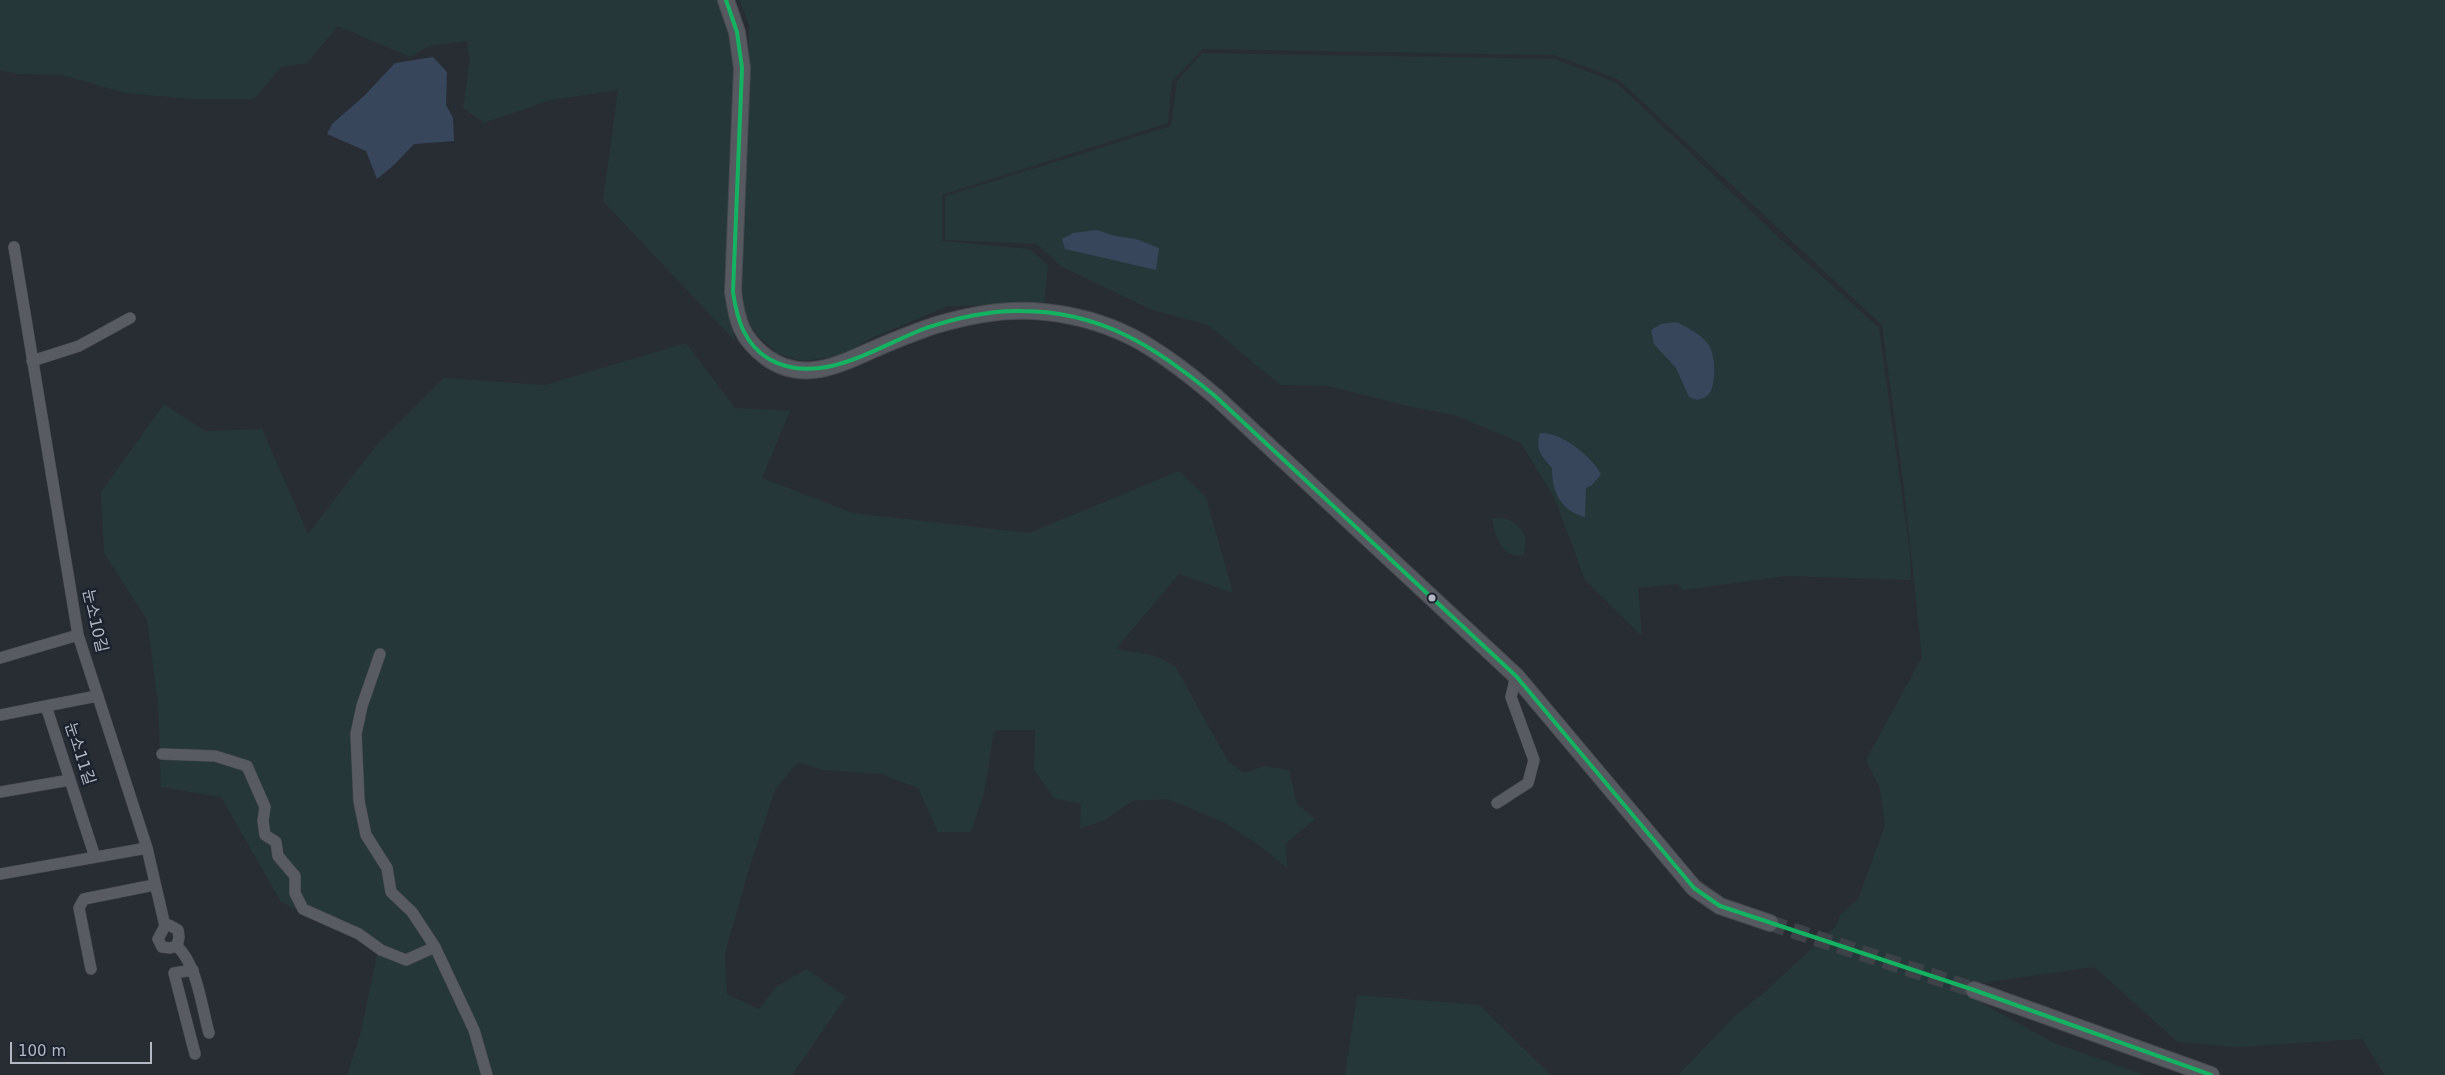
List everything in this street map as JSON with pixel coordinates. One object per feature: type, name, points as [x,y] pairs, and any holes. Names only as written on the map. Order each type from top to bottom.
[{"type":"street","points":[[726,0],[737,32],[742,68],[733,292],[736,318],[744,335],[754,347],[780,365],[805,371],[820,371],[850,362],[872,351],[936,326],[986,314],[1034,311],[1092,321],[1119,330],[1169,358],[1215,396],[1516,676],[1694,888],[1720,906],[1770,922]]},
{"type":"street","name":"눈소10길","points":[[14,247],[78,635],[148,848],[154,884],[165,926],[160,932],[158,939],[162,947],[170,948],[177,946],[185,954],[193,970]]},
{"type":"street","points":[[32,361],[79,346],[130,318]]},
{"type":"street","points":[[0,658],[78,635]]},
{"type":"street","points":[[380,654],[362,706],[356,734],[358,801],[366,835],[388,868],[391,892],[412,912],[435,947],[474,1030],[487,1075]]},
{"type":"street","points":[[1497,803],[1528,783],[1534,760],[1511,697],[1516,676]]},
{"type":"street","points":[[0,715],[97,696]]},
{"type":"street","name":"눈소11길","points":[[46,706],[95,857]]},
{"type":"street","points":[[162,754],[215,756],[247,766],[265,807],[263,821],[265,835],[276,842],[278,856],[294,876],[295,893],[303,909],[359,934],[381,950],[406,960],[435,947]]},
{"type":"street","points":[[0,792],[70,780]]},
{"type":"street","points":[[0,874],[148,848]]},
{"type":"street","points":[[91,969],[79,908],[84,899],[154,884]]},
{"type":"street","points":[[195,1054],[174,973],[193,970],[209,1033]]},
{"type":"street","points":[[1974,990],[2211,1075]]},
{"type":"shaded area","points":[[0,0],[719,0],[734,49],[735,91],[725,288],[735,341],[603,201],[618,90],[550,100],[484,123],[463,108],[470,60],[467,41],[429,46],[410,57],[338,26],[307,63],[281,67],[254,99],[190,99],[125,93],[62,75],[18,74],[0,70]]},
{"type":"shaded area","points":[[739,0],[2445,0],[2445,1075],[2385,1075],[2362,1039],[2237,1047],[2178,1042],[2094,967],[1980,983],[1964,993],[2054,1043],[2145,1075],[1678,1075],[1734,1017],[1767,990],[1837,925],[1840,915],[1858,899],[1885,826],[1880,789],[1866,760],[1922,657],[1905,497],[1882,325],[1618,79],[1554,55],[1203,49],[1172,81],[1168,123],[942,195],[942,241],[1029,249],[1048,265],[1044,304],[949,306],[876,336],[839,356],[803,361],[778,354],[758,336],[747,320],[741,291],[749,24]]},
{"type":"shaded area","points":[[1202,53],[1555,59],[1617,83],[1776,235],[1879,328],[1910,554],[1911,580],[1786,576],[1683,590],[1677,584],[1638,588],[1642,636],[1585,580],[1555,499],[1521,443],[1455,415],[1411,407],[1328,386],[1280,385],[1208,325],[1152,310],[1062,267],[1037,244],[945,240],[945,196],[1171,126],[1177,81]]},
{"type":"shaded area","points":[[686,343],[735,408],[790,411],[762,478],[853,513],[1029,533],[1179,471],[1206,497],[1233,593],[1179,574],[1116,649],[1153,655],[1175,666],[1228,761],[1244,773],[1264,766],[1289,770],[1297,804],[1315,819],[1286,843],[1287,868],[1260,846],[1223,822],[1168,799],[1132,801],[1107,819],[1080,829],[1081,804],[1054,798],[1034,770],[1035,730],[994,730],[984,794],[971,832],[938,832],[918,788],[881,774],[822,770],[798,762],[775,790],[749,869],[725,953],[727,994],[759,1009],[777,986],[807,969],[846,997],[792,1075],[347,1075],[361,1032],[378,950],[281,902],[221,797],[161,787],[158,702],[147,620],[104,553],[101,492],[164,404],[205,431],[262,429],[308,534],[375,447],[444,378],[545,385]]},
{"type":"shaded area","points":[[1492,518],[1504,518],[1516,524],[1526,537],[1524,555],[1517,556],[1505,550],[1497,538]]},
{"type":"shaded area","points":[[1357,995],[1479,1005],[1551,1075],[1345,1075]]},
{"type":"water","points":[[433,57],[447,72],[446,105],[453,118],[454,141],[414,144],[394,165],[377,179],[366,151],[327,134],[332,124],[364,96],[395,63]]},
{"type":"water","points":[[1097,230],[1115,236],[1136,239],[1159,248],[1156,270],[1065,249],[1062,239],[1073,233]]},
{"type":"water","points":[[1676,322],[1702,337],[1713,355],[1714,378],[1711,391],[1707,396],[1697,400],[1689,397],[1676,368],[1654,344],[1651,330],[1661,324]]},
{"type":"water","points":[[1540,433],[1557,436],[1575,446],[1601,474],[1592,485],[1586,488],[1585,517],[1564,505],[1556,492],[1552,468],[1540,452],[1538,444]]},
{"type":"tunnel","points":[[1770,923],[1974,990]]},
{"type":"transit line","points":[[726,0],[737,32],[742,68],[733,292],[743,330],[760,353],[788,367],[808,369],[828,367],[848,361],[937,324],[973,315],[1010,311],[1051,313],[1077,318],[1102,325],[1126,336],[1171,362],[1215,396],[1516,676],[1694,888],[1720,906],[1974,990],[2211,1075]]}]
